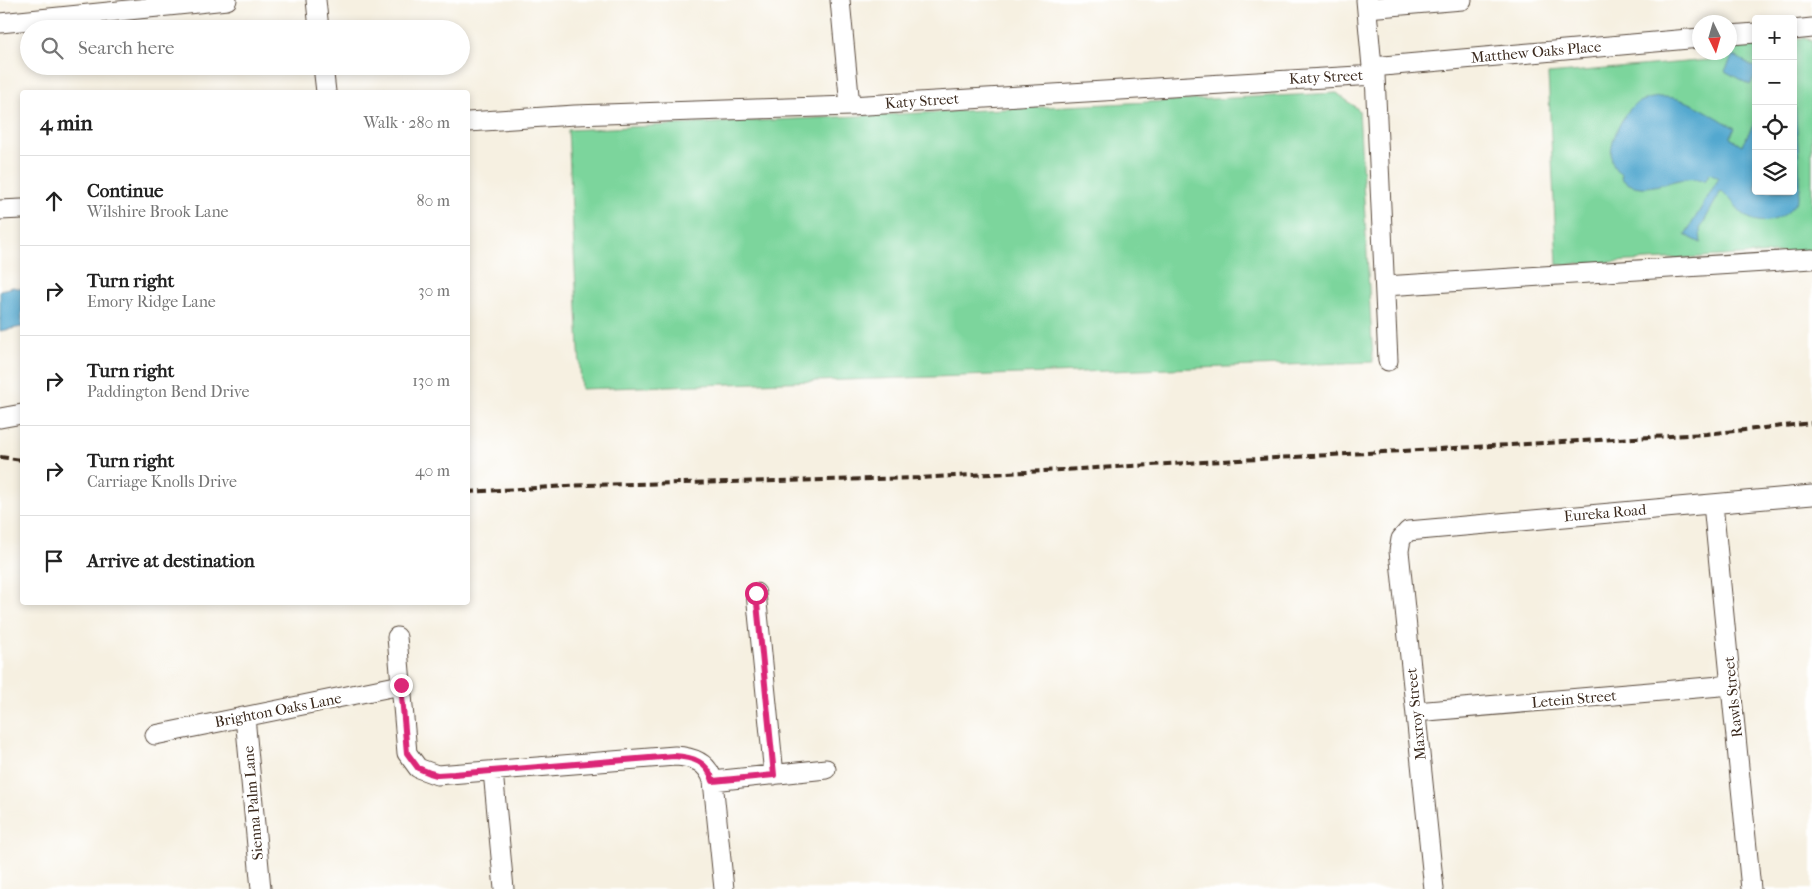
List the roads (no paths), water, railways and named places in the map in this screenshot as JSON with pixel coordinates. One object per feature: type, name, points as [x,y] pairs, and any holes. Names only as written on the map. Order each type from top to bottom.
[{"type":"street","points":[[30,20],[227,0]]},
{"type":"street","points":[[316,0],[318,20]]},
{"type":"street","points":[[840,0],[850,106]]},
{"type":"street","points":[[1388,361],[1374,71],[1366,4],[1462,0]]},
{"type":"street","points":[[0,23],[20,21]]},
{"type":"street","points":[[1797,30],[1812,28]]},
{"type":"street","points":[[1737,34],[1752,33]]},
{"type":"street","name":"Matthew Oaks Place","points":[[1374,71],[1692,39]]},
{"type":"street","name":"Katy Street","points":[[470,122],[575,115],[850,106],[1374,71]]},
{"type":"street","points":[[324,75],[326,90]]},
{"type":"street","points":[[0,210],[20,209]]},
{"type":"street","points":[[1385,286],[1812,259]]},
{"type":"street","points":[[0,418],[20,414]]},
{"type":"street","name":"Eureka Road","points":[[1401,539],[1408,531],[1418,529],[1812,495]]},
{"type":"street","name":"Rawls Street","points":[[1713,504],[1751,889]]},
{"type":"street","name":"Maxroy Street","points":[[1401,539],[1399,551],[1434,889]]},
{"type":"street","points":[[756,593],[774,775]]},
{"type":"street","points":[[397,637],[407,753],[418,768],[437,775],[674,756],[693,759],[700,762],[710,774],[724,889]]},
{"type":"street","name":"Brighton Oaks Lane","points":[[155,735],[401,685]]},
{"type":"street","name":"Letein Street","points":[[1416,712],[1732,685]]},
{"type":"street","name":"Sienna Palm Lane","points":[[245,717],[260,889]]},
{"type":"street","points":[[710,774],[774,775],[826,769]]},
{"type":"street","points":[[493,771],[504,889]]},
{"type":"water","points":[[1737,57],[1752,66],[1752,82],[1750,85],[1725,71],[1730,60],[1737,60]]},
{"type":"water","points":[[1660,97],[1690,103],[1735,128],[1730,138],[1742,145],[1752,127],[1752,195],[1797,195],[1797,134],[1800,189],[1794,205],[1789,211],[1775,220],[1759,221],[1747,217],[1721,191],[1700,229],[1701,243],[1685,235],[1719,178],[1710,173],[1705,181],[1683,179],[1651,187],[1640,187],[1630,185],[1621,178],[1622,174],[1615,169],[1612,161],[1613,142],[1621,122],[1634,105],[1648,99]]},
{"type":"water","points":[[13,287],[20,289],[20,327],[0,331],[0,290]]},
{"type":"railway","points":[[470,492],[586,485],[918,478],[1706,434],[1812,423]]},
{"type":"railway","points":[[0,457],[20,460]]}]
